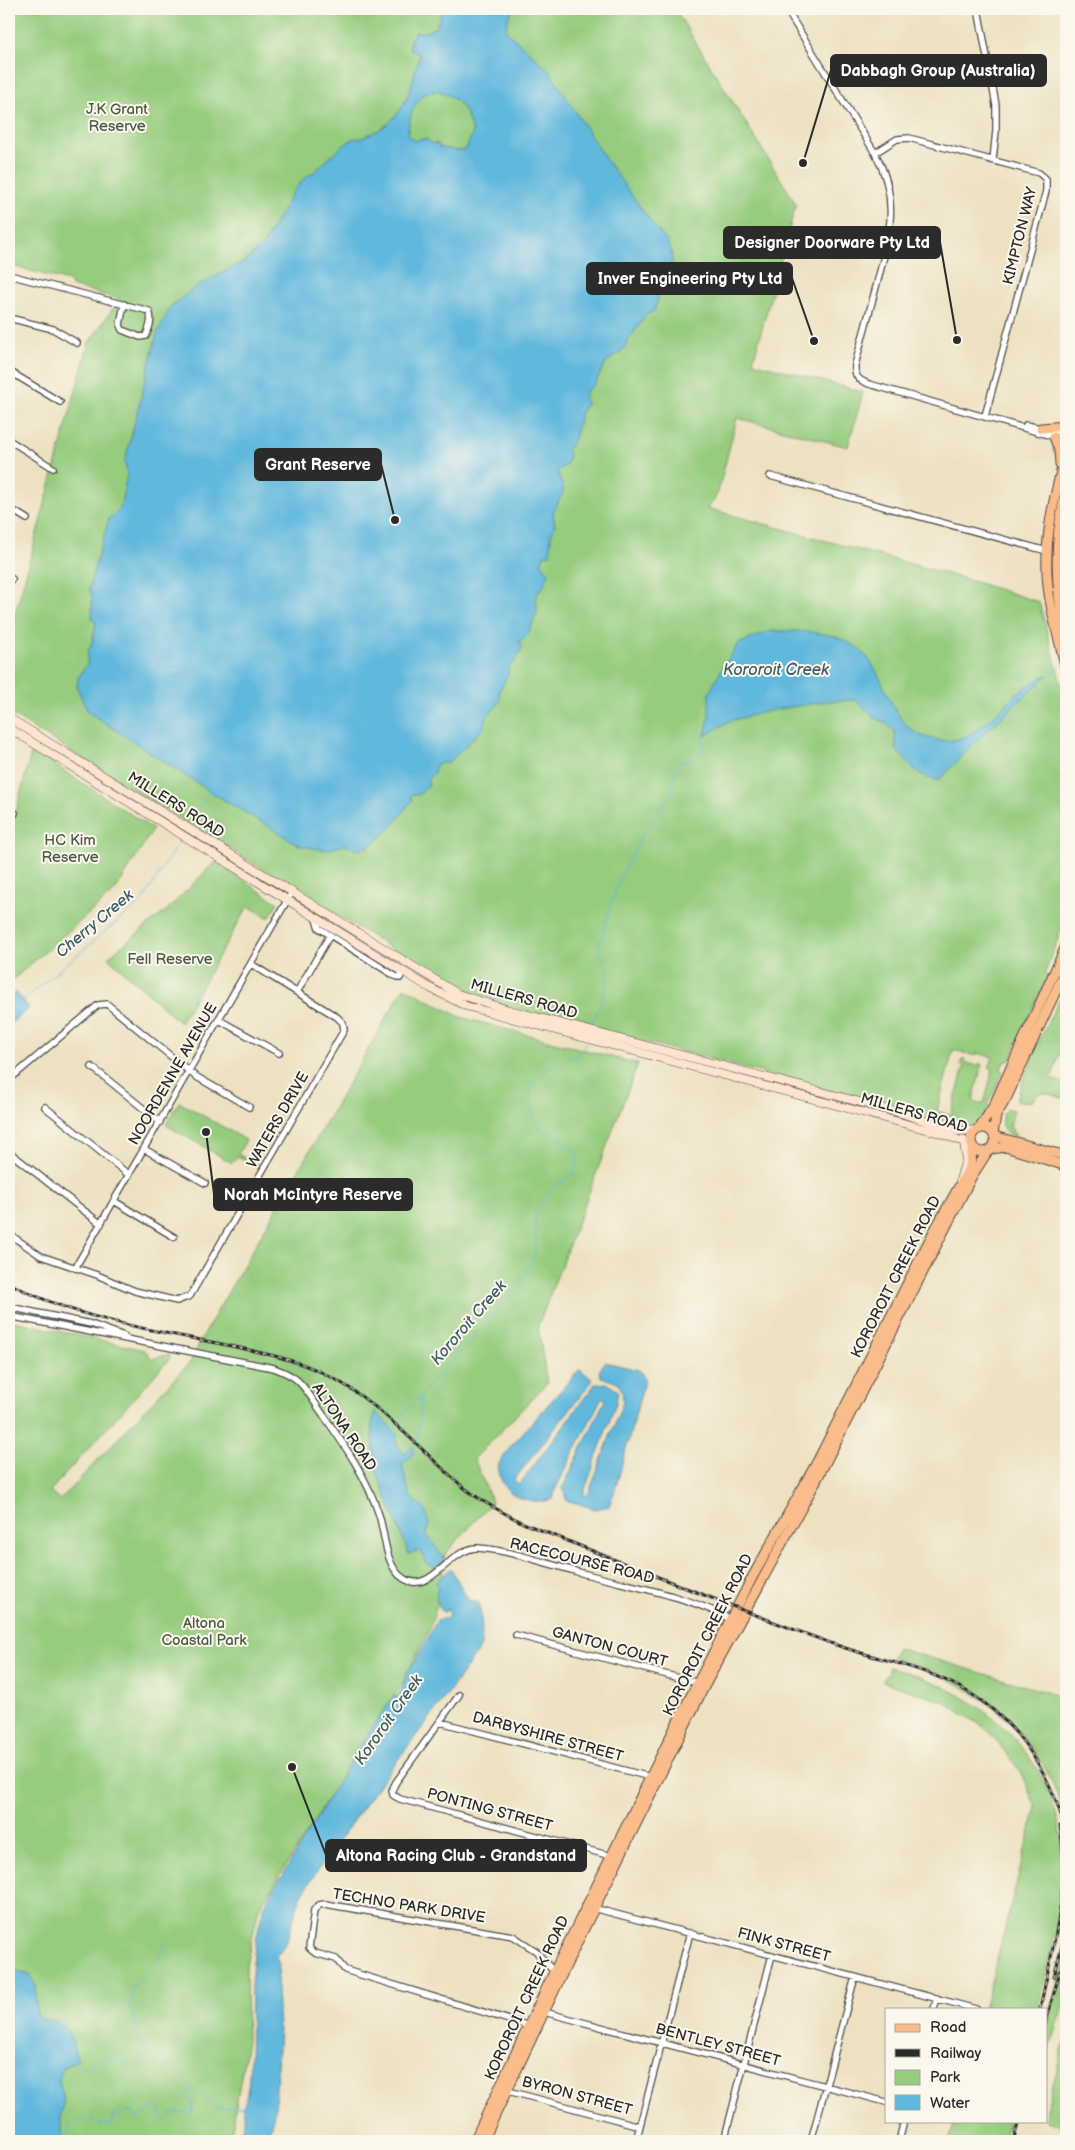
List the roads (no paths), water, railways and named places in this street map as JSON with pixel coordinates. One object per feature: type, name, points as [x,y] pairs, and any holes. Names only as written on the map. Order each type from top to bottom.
[{"type":"main road","points":[[1041,428],[1066,426]]},
{"type":"main road","points":[[1054,437],[1060,450],[1057,484]]},
{"type":"main road","points":[[1066,452],[1050,520],[1047,551],[1048,588],[1066,669]]},
{"type":"main road","points":[[1066,492],[1060,514],[1056,560],[1057,589],[1066,636]]},
{"type":"main road","name":"MILLERS ROAD","points":[[9,723],[292,892],[458,994],[482,1002],[894,1111],[958,1131],[978,1129]]},
{"type":"main road","name":"MILLERS ROAD","points":[[9,723],[315,917],[450,999],[466,1006],[547,1029],[922,1128],[970,1144]]},
{"type":"main road","points":[[1066,946],[993,1107],[972,1135],[970,1144],[980,1152],[1006,1148],[1066,1166]]},
{"type":"main road","points":[[403,971],[407,963]]},
{"type":"main road","points":[[990,1150],[995,1143],[996,1116],[1007,1097],[1066,969]]},
{"type":"main road","points":[[978,1129],[988,1129],[994,1135],[1066,1156]]},
{"type":"main road","name":"KOROROIT CREEK ROAD","points":[[898,1311],[946,1208],[971,1165],[970,1144]]},
{"type":"main road","name":"KOROROIT CREEK ROAD","points":[[474,2141],[554,1972],[590,1907],[684,1719],[730,1619],[763,1568],[898,1311],[977,1166],[990,1150]]},
{"type":"main road","points":[[946,1208],[956,1206]]},
{"type":"main road","name":"KOROROIT CREEK ROAD","points":[[701,1684],[757,1578]]},
{"type":"main road","name":"KOROROIT CREEK ROAD","points":[[483,2141],[544,2012],[611,1856],[654,1779]]},
{"type":"street","points":[[786,9],[875,153],[886,179],[892,217],[888,243],[855,365],[858,379],[869,384],[1066,440]]},
{"type":"street","points":[[978,9],[996,105],[993,160]]},
{"type":"street","name":"KIMPTON WAY","points":[[875,153],[897,139],[909,138],[1039,173],[1046,179],[1046,186],[985,416]]},
{"type":"street","points":[[9,275],[124,304],[149,312],[151,323],[146,336],[140,337],[122,330],[120,325],[124,304]]},
{"type":"street","points":[[9,318],[53,329],[77,343]]},
{"type":"street","points":[[9,371],[60,402]]},
{"type":"street","points":[[1011,423],[1066,433]]},
{"type":"street","points":[[9,440],[53,468]]},
{"type":"street","points":[[770,476],[1047,551]]},
{"type":"street","points":[[9,508],[27,519]]},
{"type":"street","name":"NOORDENNE AVENUE","points":[[75,1268],[292,892]]},
{"type":"street","points":[[315,917],[319,928],[395,976],[400,978],[403,971]]},
{"type":"street","points":[[297,992],[330,935]]},
{"type":"street","name":"WATERS DRIVE","points":[[75,1268],[140,1293],[177,1301],[190,1296],[344,1030],[343,1023],[337,1017],[251,964]]},
{"type":"street","points":[[9,1080],[98,1005],[108,1004],[189,1071],[249,1107]]},
{"type":"street","points":[[218,1020],[279,1054]]},
{"type":"street","points":[[92,1067],[160,1122]]},
{"type":"street","points":[[45,1106],[129,1175]]},
{"type":"street","points":[[144,1149],[205,1183]]},
{"type":"street","points":[[9,1152],[100,1224]]},
{"type":"street","points":[[114,1201],[174,1236]]},
{"type":"street","points":[[9,1234],[41,1256],[75,1268]]},
{"type":"street","name":"ALTONA ROAD","points":[[9,1307],[91,1324],[142,1341]]},
{"type":"street","name":"ALTONA ROAD","points":[[9,1316],[274,1368],[295,1378],[343,1443],[364,1476],[379,1516],[394,1569],[402,1577],[410,1581],[420,1582],[433,1575]]},
{"type":"street","name":"RACECOURSE ROAD","points":[[433,1575],[452,1559],[467,1550],[477,1548],[520,1557],[691,1602],[730,1619]]},
{"type":"street","name":"GANTON COURT","points":[[516,1635],[701,1684]]},
{"type":"street","points":[[440,1722],[460,1695]]},
{"type":"street","name":"DARBYSHIRE STREET","points":[[440,1722],[654,1779]]},
{"type":"street","name":"PONTING STREET","points":[[440,1722],[396,1782],[392,1794],[400,1799],[611,1856]]},
{"type":"street","name":"TECHNO PARK DRIVE","points":[[529,2026],[345,1970],[336,1959],[315,1953],[309,1948],[314,1910],[322,1904],[513,1936],[536,1951],[554,1972]]},
{"type":"street","name":"FINK STREET","points":[[590,1907],[972,2008]]},
{"type":"street","points":[[636,2141],[690,1933]]},
{"type":"street","points":[[724,2141],[772,1955]]},
{"type":"street","points":[[811,2141],[855,1977]]},
{"type":"street","points":[[934,2008],[937,1998]]},
{"type":"street","name":"BENTLEY STREET","points":[[544,2012],[885,2102]]},
{"type":"street","name":"BYRON STREET","points":[[508,2090],[640,2126]]},
{"type":"street","points":[[899,2141],[904,2122]]},
{"type":"water","points":[[443,9],[513,9],[507,21],[506,31],[549,70],[604,157],[668,243],[672,260],[669,271],[661,285],[654,311],[647,314],[627,345],[606,363],[596,382],[586,391],[584,399],[587,403],[580,414],[574,439],[567,450],[569,456],[566,465],[557,471],[564,490],[553,513],[555,525],[551,535],[550,555],[545,554],[541,562],[549,573],[535,599],[537,602],[537,612],[527,636],[519,642],[522,648],[514,663],[509,666],[508,674],[499,692],[500,698],[497,706],[487,716],[483,729],[448,763],[436,764],[434,773],[427,779],[429,785],[418,795],[412,794],[410,798],[413,800],[393,826],[379,837],[378,840],[368,847],[358,849],[345,845],[325,850],[301,846],[209,791],[88,712],[77,688],[78,678],[87,664],[88,650],[91,646],[96,624],[92,618],[92,596],[89,588],[109,518],[120,509],[127,475],[125,461],[157,333],[172,305],[199,285],[245,261],[263,245],[292,193],[305,177],[313,173],[354,138],[361,138],[389,123],[407,98],[420,55],[410,49],[410,40],[415,32],[426,32],[436,27]],"holes":[[[437,90],[446,94],[461,106],[473,132],[466,149],[458,151],[439,147],[438,143],[432,144],[427,139],[416,141],[409,137],[409,121],[419,99],[425,94]]]},
{"type":"water","name":"Kororoit Creek","points":[[770,631],[814,632],[835,637],[855,646],[866,656],[875,669],[897,713],[906,725],[918,734],[936,740],[956,740],[971,733],[993,717],[1023,688],[1048,675],[976,741],[939,780],[926,777],[910,765],[896,750],[895,732],[886,723],[875,718],[856,700],[828,701],[773,710],[729,721],[705,736],[709,718],[709,693],[720,672],[738,644]]},
{"type":"water","points":[[16,992],[29,1008],[9,1025],[9,998]]},
{"type":"water","points":[[605,1362],[639,1370],[645,1379],[609,1506],[595,1509],[566,1500],[563,1487],[605,1400],[602,1397],[556,1488],[553,1499],[533,1501],[512,1494],[502,1482],[498,1465],[511,1446],[580,1369],[593,1380],[514,1480],[519,1485],[595,1384],[607,1383],[618,1391],[616,1403],[583,1495],[588,1495],[623,1402],[622,1391],[618,1383],[601,1377],[599,1371]]},
{"type":"water","points":[[375,1411],[397,1434],[396,1444],[405,1454],[412,1447],[414,1453],[402,1465],[410,1497],[425,1509],[429,1524],[427,1535],[445,1560],[434,1568],[428,1565],[419,1550],[409,1554],[375,1468],[372,1424]]},
{"type":"water","points":[[451,1568],[468,1600],[479,1603],[482,1632],[480,1648],[446,1697],[373,1792],[302,1895],[285,1944],[276,1956],[279,1965],[277,1987],[279,2028],[275,2110],[267,2141],[238,2141],[244,2120],[242,2107],[246,2100],[248,2087],[251,1984],[255,1946],[265,1904],[348,1765],[393,1697],[398,1696],[408,1671],[436,1622],[441,1618],[447,1618],[449,1612],[447,1608],[444,1613],[440,1609],[436,1598],[438,1586],[435,1583]]},
{"type":"water","points":[[9,1964],[19,1972],[29,1975],[36,1986],[37,2016],[48,2021],[53,2020],[69,2032],[78,2060],[63,2068],[59,2080],[64,2100],[61,2114],[61,2141],[9,2141]]},
{"type":"waterway","name":"Kororoit Creek","points":[[1048,675],[1059,668]]},
{"type":"waterway","name":"Kororoit Creek","points":[[590,1027],[603,996],[607,977],[604,957],[598,946],[621,875],[646,829],[671,792],[679,762],[692,760],[703,749],[702,742],[705,736]]},
{"type":"waterway","name":"Cherry Creek","points":[[191,822],[209,791]]},
{"type":"waterway","name":"Cherry Creek","points":[[23,1000],[143,900],[180,840]]},
{"type":"waterway","name":"Kororoit Creek","points":[[392,1431],[407,1410],[508,1299],[528,1268],[535,1253],[535,1214],[553,1188],[573,1174],[577,1164],[577,1153],[572,1146],[536,1125],[531,1108],[533,1085],[546,1070],[582,1052],[585,1043]]},
{"type":"waterway","points":[[412,1452],[418,1438],[421,1397]]},
{"type":"waterway","points":[[75,2061],[83,2070],[96,2061],[105,2058],[130,2063],[150,2054],[148,2048],[139,2045],[139,2035],[130,2005],[133,1987],[150,1973],[167,1940]]},
{"type":"waterway","points":[[62,2136],[68,2133],[70,2126],[85,2118],[93,2120],[95,2124],[101,2126],[103,2122],[108,2125],[114,2122],[112,2115],[119,2115],[132,2110],[136,2118],[152,2107],[158,2108],[164,2123],[173,2113],[192,2113],[193,2103],[186,2094],[193,2090],[201,2093],[214,2106],[224,2108],[242,2107]]},
{"type":"railway","points":[[9,1283],[61,1306],[115,1322],[262,1353],[310,1367],[341,1382],[359,1395],[395,1424],[462,1486],[491,1506],[523,1523],[797,1631],[948,1681],[983,1702],[998,1714],[1025,1744],[1046,1777],[1061,1814],[1066,1833]]},
{"type":"railway","points":[[1040,2008],[1055,1941],[1062,1896],[1063,1850],[1060,1826]]},
{"type":"railway","points":[[1054,1977],[1066,1931]]},
{"type":"railway","points":[[1048,2015],[1060,1971]]},
{"type":"railway","points":[[1013,2141],[1019,2122]]},
{"type":"place","name":"Dabbagh Group (Australia)","points":[[803,163]]},
{"type":"place","name":"Designer Doorware Pty Ltd","points":[[957,340]]},
{"type":"place","name":"Inver Engineering Pty Ltd","points":[[814,341]]},
{"type":"place","name":"Grant Reserve","points":[[395,520]]},
{"type":"place","name":"Norah McIntyre Reserve","points":[[206,1132]]},
{"type":"place","name":"Altona Racing Club - Grandstand","points":[[292,1767]]},
{"type":"park label","name":"J.K Grant Reserve","points":[[117,118]]},
{"type":"park label","name":"HC Kim Reserve","points":[[70,848]]},
{"type":"park label","name":"Fell Reserve","points":[[170,959]]},
{"type":"park label","name":"Altona Coastal Park","points":[[204,1632]]}]
